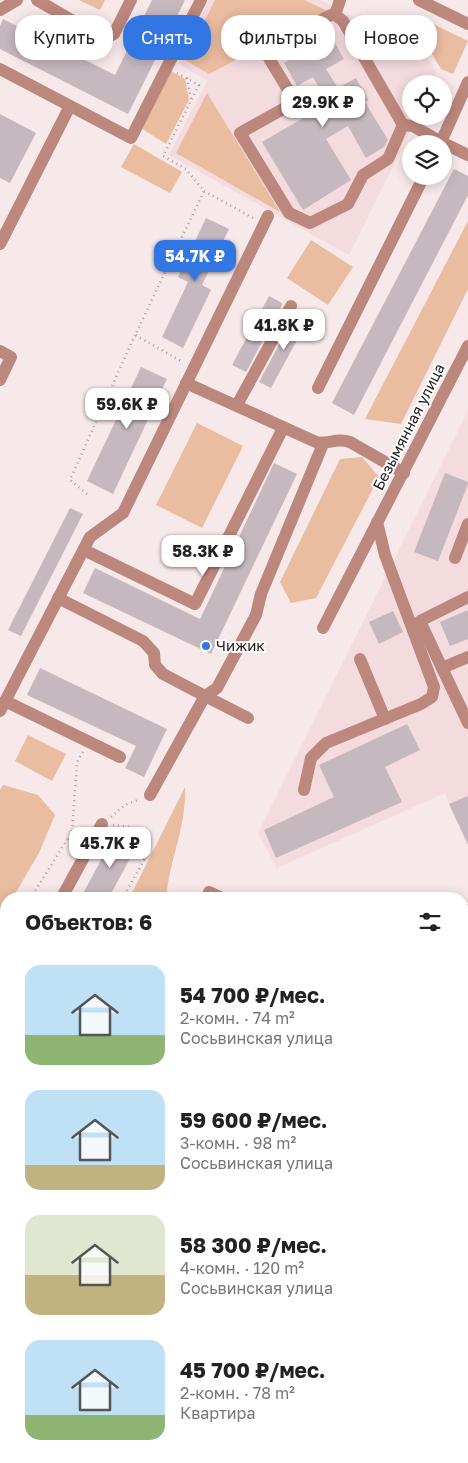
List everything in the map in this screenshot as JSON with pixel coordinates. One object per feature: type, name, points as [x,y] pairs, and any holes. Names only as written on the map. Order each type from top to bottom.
[{"type":"street","points":[[0,10],[17,0]]},
{"type":"street","points":[[37,0],[104,39],[110,38],[114,34],[131,0]]},
{"type":"street","points":[[0,69],[132,138],[201,0]]},
{"type":"street","points":[[340,0],[335,15],[343,21],[402,123]]},
{"type":"street","points":[[419,0],[468,24]]},
{"type":"street","points":[[270,60],[293,98],[294,103],[240,133],[289,213],[310,223],[348,204],[363,175],[388,159],[403,125],[413,126],[427,135]]},
{"type":"street","points":[[444,135],[468,82]]},
{"type":"street","points":[[0,244],[70,106]]},
{"type":"street","points":[[452,148],[468,155]]},
{"type":"street","points":[[318,388],[420,185]]},
{"type":"street","points":[[120,757],[90,742],[3,706],[90,537],[123,513],[266,220]]},
{"type":"street","points":[[237,405],[292,306]]},
{"type":"street","name":"Безымянная улица","points":[[323,628],[467,348]]},
{"type":"street","points":[[0,380],[6,354]]},
{"type":"street","points":[[186,383],[237,405],[283,428],[323,444],[342,439],[350,442],[404,473]]},
{"type":"street","points":[[84,550],[195,604],[283,428]]},
{"type":"street","points":[[150,795],[205,696],[217,688],[256,615],[260,594],[323,444]]},
{"type":"street","points":[[304,790],[311,758],[317,749],[326,743],[432,697],[434,687],[386,556],[377,522]]},
{"type":"street","points":[[455,558],[468,524]]},
{"type":"street","points":[[468,597],[420,621],[442,668],[463,701],[468,723]]},
{"type":"street","points":[[58,598],[143,641],[154,653],[156,665],[163,674],[248,718]]},
{"type":"street","points":[[442,668],[468,657]]},
{"type":"street","points":[[360,659],[385,719]]},
{"type":"street","points":[[65,892],[102,824]]},
{"type":"path","points":[[168,67],[199,86],[163,156],[186,169],[204,191],[266,220]]},
{"type":"path","points":[[187,78],[191,100]]},
{"type":"path","points":[[87,494],[70,480],[135,335],[204,191]]},
{"type":"path","points":[[135,335],[193,368]]},
{"type":"path","points":[[34,892],[72,832],[77,762],[90,742]]},
{"type":"path","points":[[102,824],[126,805],[150,795]]},
{"type":"path","points":[[102,824],[130,827],[151,848],[126,892]]},
{"type":"shaded area","points":[[79,0],[105,0],[100,10]]},
{"type":"shaded area","points":[[209,0],[320,0],[349,15],[345,15],[345,60],[429,60],[436,72],[435,75],[402,75],[402,125],[414,125],[409,135],[402,135],[402,148],[349,255],[169,155],[207,81],[178,63],[179,60],[211,60],[211,15],[202,15]]},
{"type":"shaded area","points":[[215,0],[304,0],[328,11],[320,15],[221,15],[221,60],[235,60],[209,74],[185,60],[211,60],[211,15],[208,15]]},
{"type":"shaded area","points":[[437,26],[468,41],[453,74],[441,69],[436,60]]},
{"type":"shaded area","points":[[169,70],[185,79],[189,100],[166,144],[141,128]]},
{"type":"shaded area","points":[[207,93],[280,212],[176,153]]},
{"type":"shaded area","points":[[134,144],[182,172],[170,193],[121,167]]},
{"type":"shaded area","points":[[468,221],[468,289],[401,424],[365,419]]},
{"type":"shaded area","points":[[311,240],[353,267],[328,305],[287,278]]},
{"type":"shaded area","points":[[468,411],[468,844],[445,793],[277,868],[258,833]]},
{"type":"shaded area","points":[[197,423],[243,446],[202,528],[156,505]]},
{"type":"shaded area","points":[[362,457],[379,477],[316,598],[291,603],[280,582],[340,459]]},
{"type":"shaded area","points":[[28,735],[66,754],[52,781],[15,761]]},
{"type":"shaded area","points":[[3,785],[38,795],[55,815],[39,853],[16,892],[0,892],[0,790]]},
{"type":"shaded area","points":[[185,787],[181,829],[167,892],[132,892]]},
{"type":"building","points":[[152,0],[185,0],[178,15],[145,15]]},
{"type":"building","points":[[3,19],[15,25],[15,57],[0,49],[0,26]]},
{"type":"building","points":[[335,43],[344,59],[326,69],[338,88],[356,78],[368,100],[365,102],[388,140],[384,147],[366,158],[348,126],[326,139],[351,180],[303,210],[262,142],[312,113],[308,106],[324,97],[313,77],[297,86],[284,63],[289,60],[335,60]]},
{"type":"building","points":[[123,59],[155,60],[128,114],[22,60],[85,60],[115,75]]},
{"type":"building","points":[[0,114],[36,133],[10,183],[0,178]]},
{"type":"building","points":[[454,169],[468,176],[468,195],[354,415],[332,403],[446,185],[452,185],[452,173]]},
{"type":"building","points":[[206,218],[229,229],[202,285],[211,290],[183,348],[162,337],[188,282],[178,277]]},
{"type":"building","points":[[269,296],[282,303],[282,305],[246,372],[232,365]]},
{"type":"building","points":[[296,313],[308,320],[271,388],[259,382]]},
{"type":"building","points":[[141,367],[167,379],[113,494],[87,481]]},
{"type":"building","points":[[274,463],[297,474],[211,654],[83,593],[95,568],[200,619]]},
{"type":"building","points":[[445,473],[468,482],[468,484],[438,561],[414,552]]},
{"type":"building","points":[[70,508],[83,514],[21,636],[8,630]]},
{"type":"building","points":[[468,610],[468,639],[450,646],[440,622]]},
{"type":"building","points":[[393,611],[403,632],[379,644],[369,622]]},
{"type":"building","points":[[40,668],[167,729],[144,777],[125,768],[136,746],[27,695]]},
{"type":"building","points":[[407,724],[420,750],[385,767],[402,802],[276,858],[264,830],[334,797],[319,765]]},
{"type":"building","points":[[468,796],[468,845],[449,804]]},
{"type":"building","points":[[115,834],[137,846],[112,892],[84,892]]},
{"type":"place","name":"Чижик","points":[[206,646]]}]
